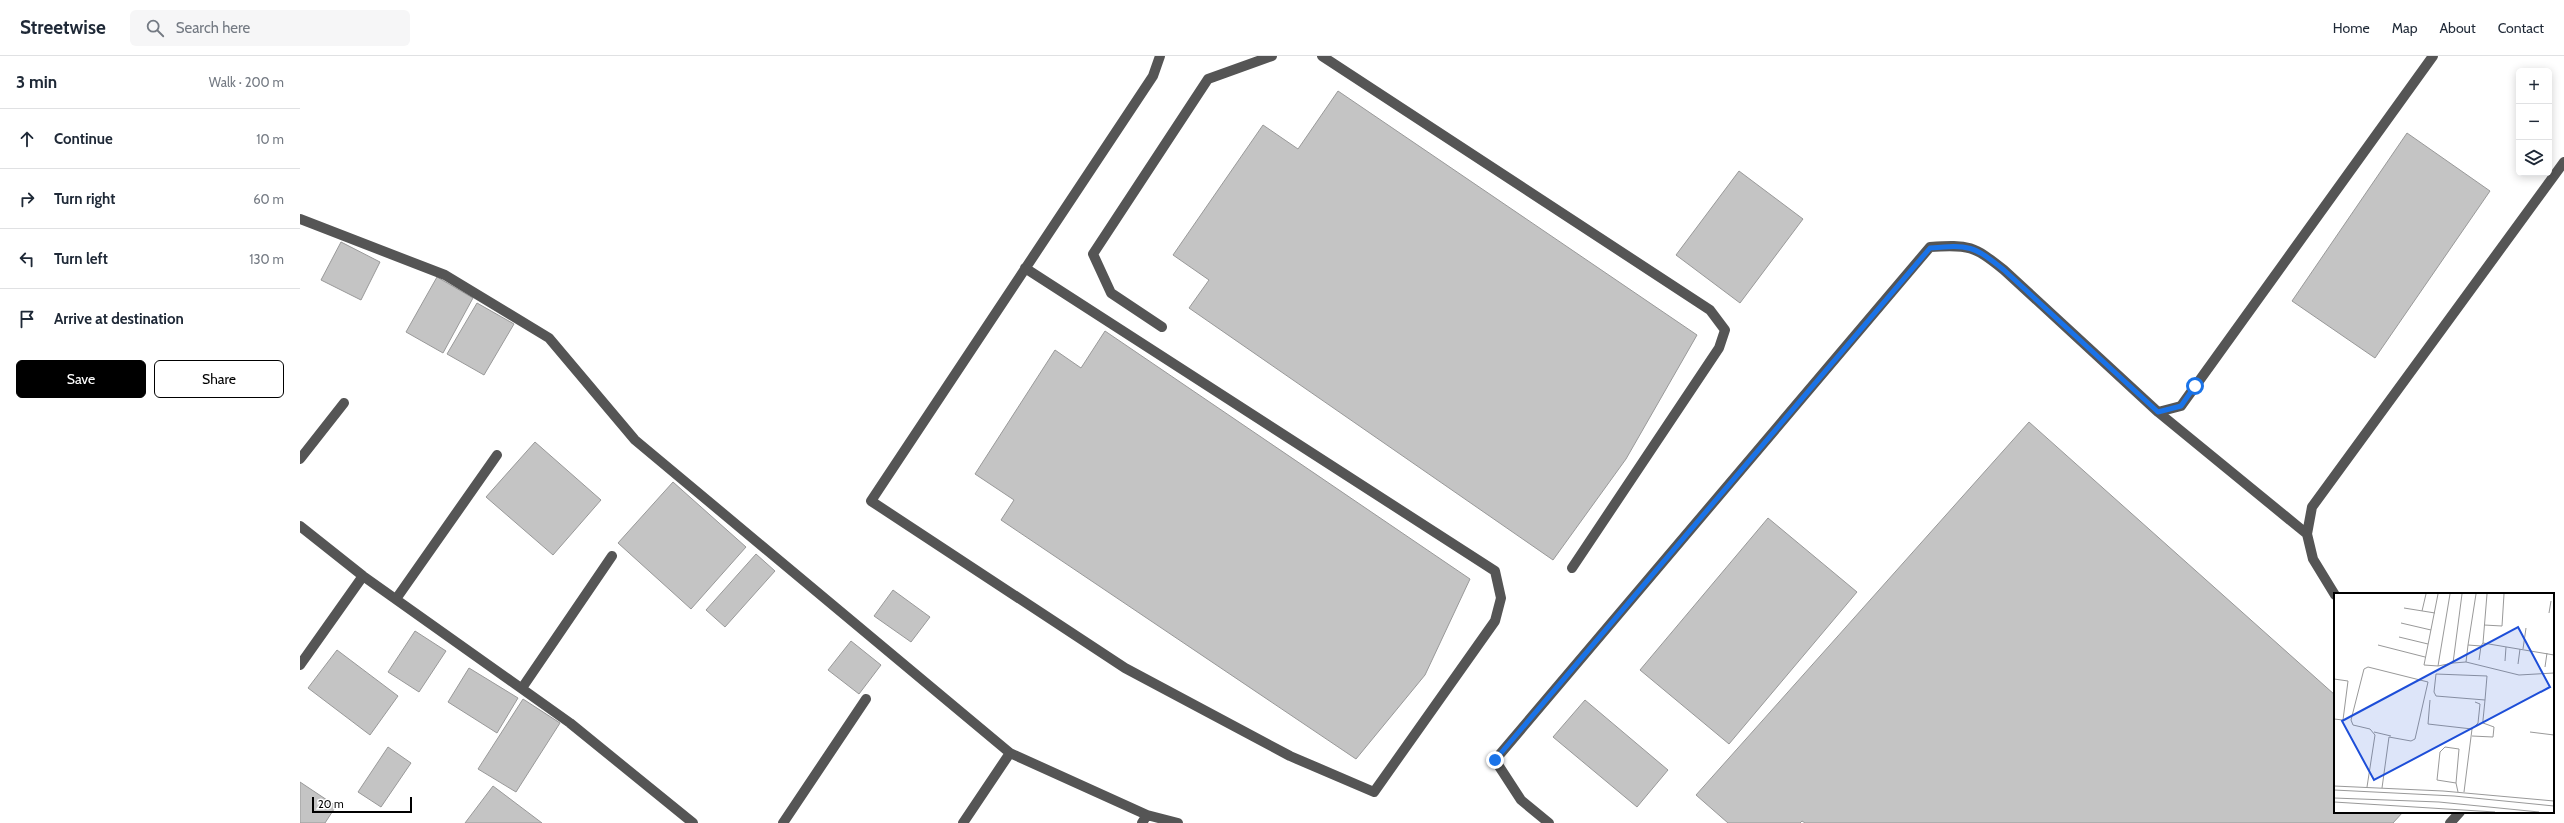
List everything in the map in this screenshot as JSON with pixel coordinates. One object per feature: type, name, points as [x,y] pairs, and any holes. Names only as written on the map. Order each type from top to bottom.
[{"type":"street","points":[[1025,268],[1495,571],[1501,598],[1494,621],[1374,792],[1290,756],[1125,668],[871,501],[1025,268],[1153,76],[1160,56]]},
{"type":"street","points":[[1162,327],[1111,293],[1093,254],[1208,79],[1272,56]]},
{"type":"street","points":[[1322,56],[1710,310],[1725,330],[1719,348],[1572,568]]},
{"type":"street","points":[[2158,412],[2181,406],[2433,56]]},
{"type":"street","points":[[2334,593],[2314,559],[2307,534],[2312,507],[2335,473],[2564,162]]},
{"type":"street","points":[[300,219],[445,275],[549,338],[635,440],[1010,753],[1144,819],[1178,823]]},
{"type":"street","points":[[1549,823],[1521,800],[1495,760],[1930,248],[1955,245],[1980,251],[2004,270],[2158,412],[2307,534]]},
{"type":"street","points":[[300,459],[344,403]]},
{"type":"street","points":[[396,599],[497,456]]},
{"type":"street","points":[[300,526],[363,576],[570,723],[693,823]]},
{"type":"street","points":[[522,688],[612,556]]},
{"type":"street","points":[[300,665],[363,576]]},
{"type":"street","points":[[783,823],[866,699]]},
{"type":"street","points":[[963,823],[1010,753]]},
{"type":"street","points":[[2450,823],[2459,813]]},
{"type":"building","points":[[1338,91],[1697,335],[1626,459],[1553,560],[1189,308],[1209,280],[1173,255],[1263,125],[1298,149]]},
{"type":"building","points":[[2407,133],[2490,191],[2375,358],[2292,301]]},
{"type":"building","points":[[1739,171],[1803,219],[1740,303],[1676,255]]},
{"type":"building","points":[[341,242],[380,262],[361,300],[321,280]]},
{"type":"building","points":[[437,277],[473,298],[443,353],[406,332]]},
{"type":"building","points":[[477,303],[514,324],[484,375],[447,354]]},
{"type":"building","points":[[1105,331],[1470,579],[1425,675],[1356,759],[1001,520],[1014,500],[975,474],[1055,350],[1081,368]]},
{"type":"building","points":[[2029,422],[2334,694],[2334,813],[2402,813],[2393,823],[1805,823],[1802,821],[1800,823],[1728,823],[1696,795]]},
{"type":"building","points":[[535,442],[601,500],[553,555],[486,497]]},
{"type":"building","points":[[673,482],[746,547],[691,609],[618,543]]},
{"type":"building","points":[[1768,518],[1857,592],[1729,744],[1640,670]]},
{"type":"building","points":[[756,554],[775,571],[725,627],[706,610]]},
{"type":"building","points":[[893,590],[930,617],[911,642],[874,616]]},
{"type":"building","points":[[415,631],[446,651],[419,692],[388,672]]},
{"type":"building","points":[[851,641],[881,665],[859,694],[828,670]]},
{"type":"building","points":[[337,650],[398,696],[370,735],[308,688]]},
{"type":"building","points":[[469,668],[518,698],[497,733],[448,702]]},
{"type":"building","points":[[523,699],[560,723],[516,792],[478,769]]},
{"type":"building","points":[[1585,700],[1668,770],[1637,807],[1553,737]]},
{"type":"building","points":[[388,747],[411,763],[381,807],[358,792]]},
{"type":"building","points":[[300,782],[336,806],[325,823],[300,823]]},
{"type":"building","points":[[493,786],[542,823],[465,823]]},
{"type":"route","points":[[1495,760],[1930,248],[1955,245],[1980,251],[2004,270],[2158,412],[2181,406],[2195,386]]}]
